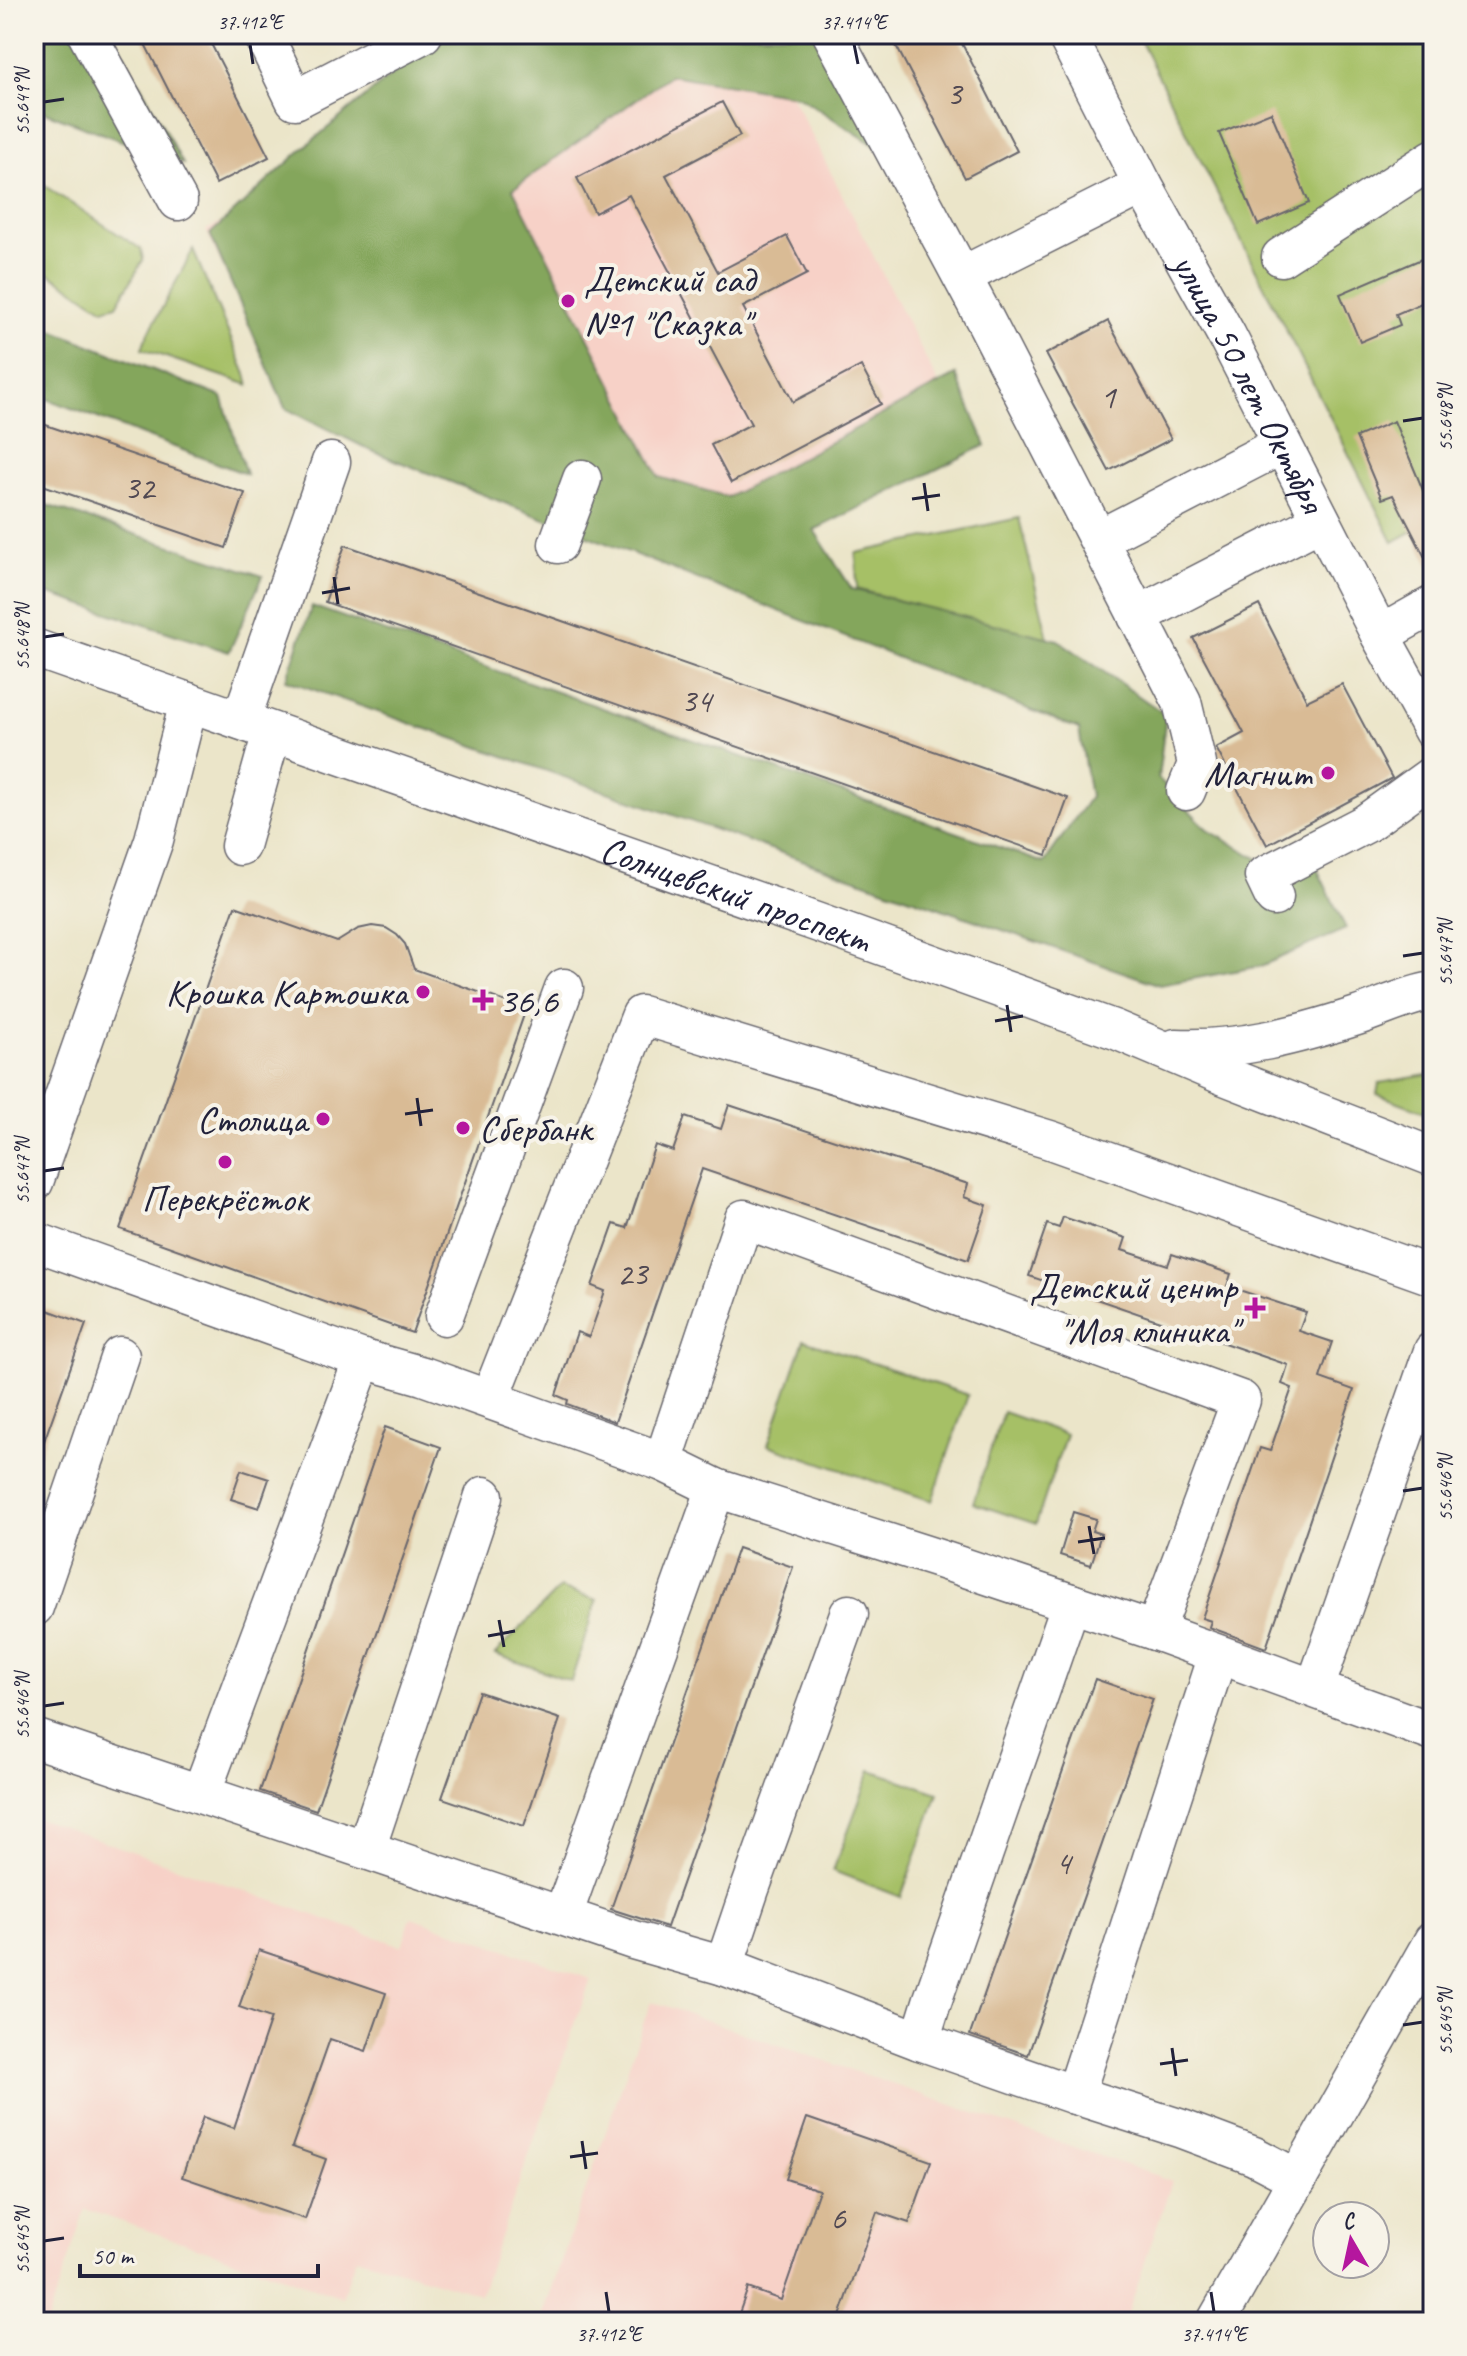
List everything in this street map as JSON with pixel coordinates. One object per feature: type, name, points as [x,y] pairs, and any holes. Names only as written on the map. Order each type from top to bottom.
[{"type":"street","points":[[87,34],[178,201]]},
{"type":"street","points":[[263,34],[295,100],[423,34]]},
{"type":"street","points":[[832,34],[962,276],[1182,702],[1197,764],[1186,791]]},
{"type":"street","name":"улица 50 лет Октября","points":[[1066,34],[1433,731]]},
{"type":"street","points":[[1281,257],[1433,159]]},
{"type":"street","points":[[962,276],[1143,185]]},
{"type":"street","points":[[1099,539],[1281,445]]},
{"type":"street","points":[[240,846],[257,726],[331,462]]},
{"type":"street","points":[[558,544],[582,479]]},
{"type":"street","points":[[1137,616],[1321,521]]},
{"type":"street","points":[[1380,635],[1433,605]]},
{"type":"street","name":"Солнцевский проспект","points":[[34,648],[816,922],[1139,1039],[1222,1075],[1433,1157]]},
{"type":"street","points":[[34,1182],[154,840],[189,702]]},
{"type":"street","points":[[1274,897],[1264,876],[1365,824],[1433,775]]},
{"type":"street","points":[[444,1316],[564,988]]},
{"type":"street","points":[[1139,1039],[1172,1048],[1211,1050],[1256,1044],[1343,1020],[1432,990]]},
{"type":"street","points":[[490,1399],[641,1015],[1050,1140],[1433,1276]]},
{"type":"street","points":[[663,1462],[744,1219],[1241,1400],[1155,1631]]},
{"type":"street","points":[[34,1241],[363,1359],[490,1399],[663,1462],[716,1488],[1155,1631],[1433,1732]]},
{"type":"street","points":[[1315,1688],[1433,1351]]},
{"type":"street","points":[[34,1607],[120,1356]]},
{"type":"street","points":[[201,1794],[363,1359]]},
{"type":"street","points":[[563,1915],[716,1488]]},
{"type":"street","points":[[366,1849],[484,1496]]},
{"type":"street","points":[[920,2041],[1071,1603]]},
{"type":"street","points":[[724,1966],[849,1614]]},
{"type":"street","points":[[1075,2095],[1218,1655]]},
{"type":"street","points":[[34,1738],[633,1940],[724,1966],[920,2041],[1182,2129],[1254,2156],[1298,2179]]},
{"type":"street","points":[[1216,2322],[1433,1941]]},
{"type":"shaded area","name":"Детский сад №1 \"Сказка\"","points":[[760,34],[971,447],[779,547],[271,372],[206,230],[492,91]]},
{"type":"shaded area","points":[[34,1817],[402,1946],[411,1917],[591,1979],[480,2294],[356,2257],[342,2297],[85,2209],[47,2322],[34,2322]]},
{"type":"shaded area","points":[[651,2001],[1172,2181],[1125,2322],[544,2322],[542,2317]]},
{"type":"green space","points":[[34,34],[113,34],[183,164],[34,108]]},
{"type":"green space","points":[[441,34],[849,34],[922,176],[798,96],[670,75],[513,189],[659,477],[728,497],[956,375],[986,445],[814,530],[852,589],[1058,640],[1166,715],[1158,778],[1208,830],[1271,866],[1311,856],[1346,929],[1261,966],[1160,985],[286,680],[312,606],[1044,863],[1090,797],[1079,729],[372,451],[285,408],[210,234],[307,145]]},
{"type":"green space","points":[[1137,34],[1433,34],[1433,520],[1393,542]]},
{"type":"green space","points":[[34,179],[141,249],[143,260],[117,305],[104,309],[34,264]]},
{"type":"green space","points":[[193,250],[246,374],[249,385],[142,349]]},
{"type":"green space","points":[[34,323],[222,397],[246,474],[34,394]]},
{"type":"green space","points":[[34,501],[263,576],[229,652],[34,589]]},
{"type":"green space","points":[[1019,518],[1049,642],[857,589],[856,553]]},
{"type":"green space","points":[[1433,1074],[1433,1115],[1377,1094],[1379,1083]]},
{"type":"green space","points":[[804,1340],[968,1395],[932,1501],[768,1445]]},
{"type":"green space","points":[[1003,1412],[1066,1434],[1036,1524],[973,1503]]},
{"type":"green space","points":[[560,1588],[597,1600],[571,1681],[495,1654]]},
{"type":"green space","points":[[871,1770],[938,1793],[901,1897],[833,1871]]},
{"type":"building","points":[[140,34],[206,34],[269,157],[216,184]]},
{"type":"building","points":[[890,34],[957,34],[1017,151],[965,178]]},
{"type":"building","points":[[722,102],[740,136],[666,175],[718,272],[787,236],[807,274],[743,307],[793,402],[861,366],[881,404],[731,483],[711,445],[751,424],[629,195],[595,213],[577,178]]},
{"type":"building","points":[[1271,112],[1309,203],[1258,225],[1219,133]]},
{"type":"building","points":[[1433,254],[1433,298],[1396,314],[1400,325],[1360,342],[1340,294]]},
{"type":"building","points":[[1108,321],[1171,439],[1109,471],[1046,354]]},
{"type":"building","points":[[34,421],[245,493],[226,548],[34,482]]},
{"type":"building","points":[[1394,421],[1433,514],[1433,573],[1393,495],[1382,499],[1356,437]]},
{"type":"building","points":[[345,545],[1068,798],[1047,855],[325,602]]},
{"type":"building","points":[[1259,605],[1307,701],[1342,684],[1392,778],[1267,845],[1216,748],[1244,733],[1193,638]]},
{"type":"building","name":"Столица","points":[[235,906],[337,942],[358,929],[372,926],[386,928],[405,944],[414,969],[526,1009],[412,1333],[120,1229]]},
{"type":"building","points":[[729,1105],[968,1184],[964,1197],[987,1205],[968,1260],[702,1169],[615,1422],[567,1404],[568,1400],[556,1395],[577,1332],[589,1337],[605,1291],[592,1286],[614,1224],[627,1228],[655,1145],[673,1151],[685,1117],[721,1129]]},
{"type":"building","points":[[1063,1217],[1126,1238],[1122,1250],[1168,1265],[1172,1254],[1231,1274],[1227,1286],[1306,1312],[1299,1331],[1332,1342],[1320,1378],[1354,1390],[1266,1648],[1209,1627],[1211,1621],[1202,1618],[1260,1448],[1270,1451],[1292,1388],[1282,1384],[1288,1365],[1029,1276],[1047,1224],[1059,1228]]},
{"type":"building","points":[[34,1305],[86,1324],[38,1458],[34,1458]]},
{"type":"building","points":[[385,1427],[441,1447],[316,1810],[260,1791]]},
{"type":"building","points":[[241,1470],[269,1479],[259,1508],[231,1499]]},
{"type":"building","points":[[1073,1512],[1096,1519],[1092,1531],[1101,1534],[1091,1565],[1060,1555]]},
{"type":"building","points":[[738,1548],[793,1567],[667,1927],[611,1909]]},
{"type":"building","points":[[1095,1679],[1153,1699],[1028,2055],[970,2035]]},
{"type":"building","points":[[479,1692],[560,1719],[524,1826],[442,1798]]},
{"type":"building","points":[[259,1950],[386,1993],[366,2051],[330,2039],[292,2147],[326,2159],[305,2219],[182,2177],[203,2117],[234,2128],[271,2018],[239,2007]]},
{"type":"building","points":[[807,2118],[931,2161],[909,2223],[877,2212],[838,2322],[736,2322],[748,2288],[781,2300],[819,2190],[786,2179]]},
{"type":"place","name":"Детский сад №1 \"Сказка\"","points":[[568,301]]},
{"type":"place","name":"Магнит","points":[[1328,773]]},
{"type":"place","name":"Крошка Картошка","points":[[423,992]]},
{"type":"place","name":"36,6","points":[[483,1000]]},
{"type":"place","name":"Столица","points":[[323,1119]]},
{"type":"place","name":"Сбербанк","points":[[463,1128]]},
{"type":"place","name":"Перекрёсток","points":[[225,1162]]},
{"type":"place","name":"Детский центр \"Моя клиника\"","points":[[1255,1308]]}]
